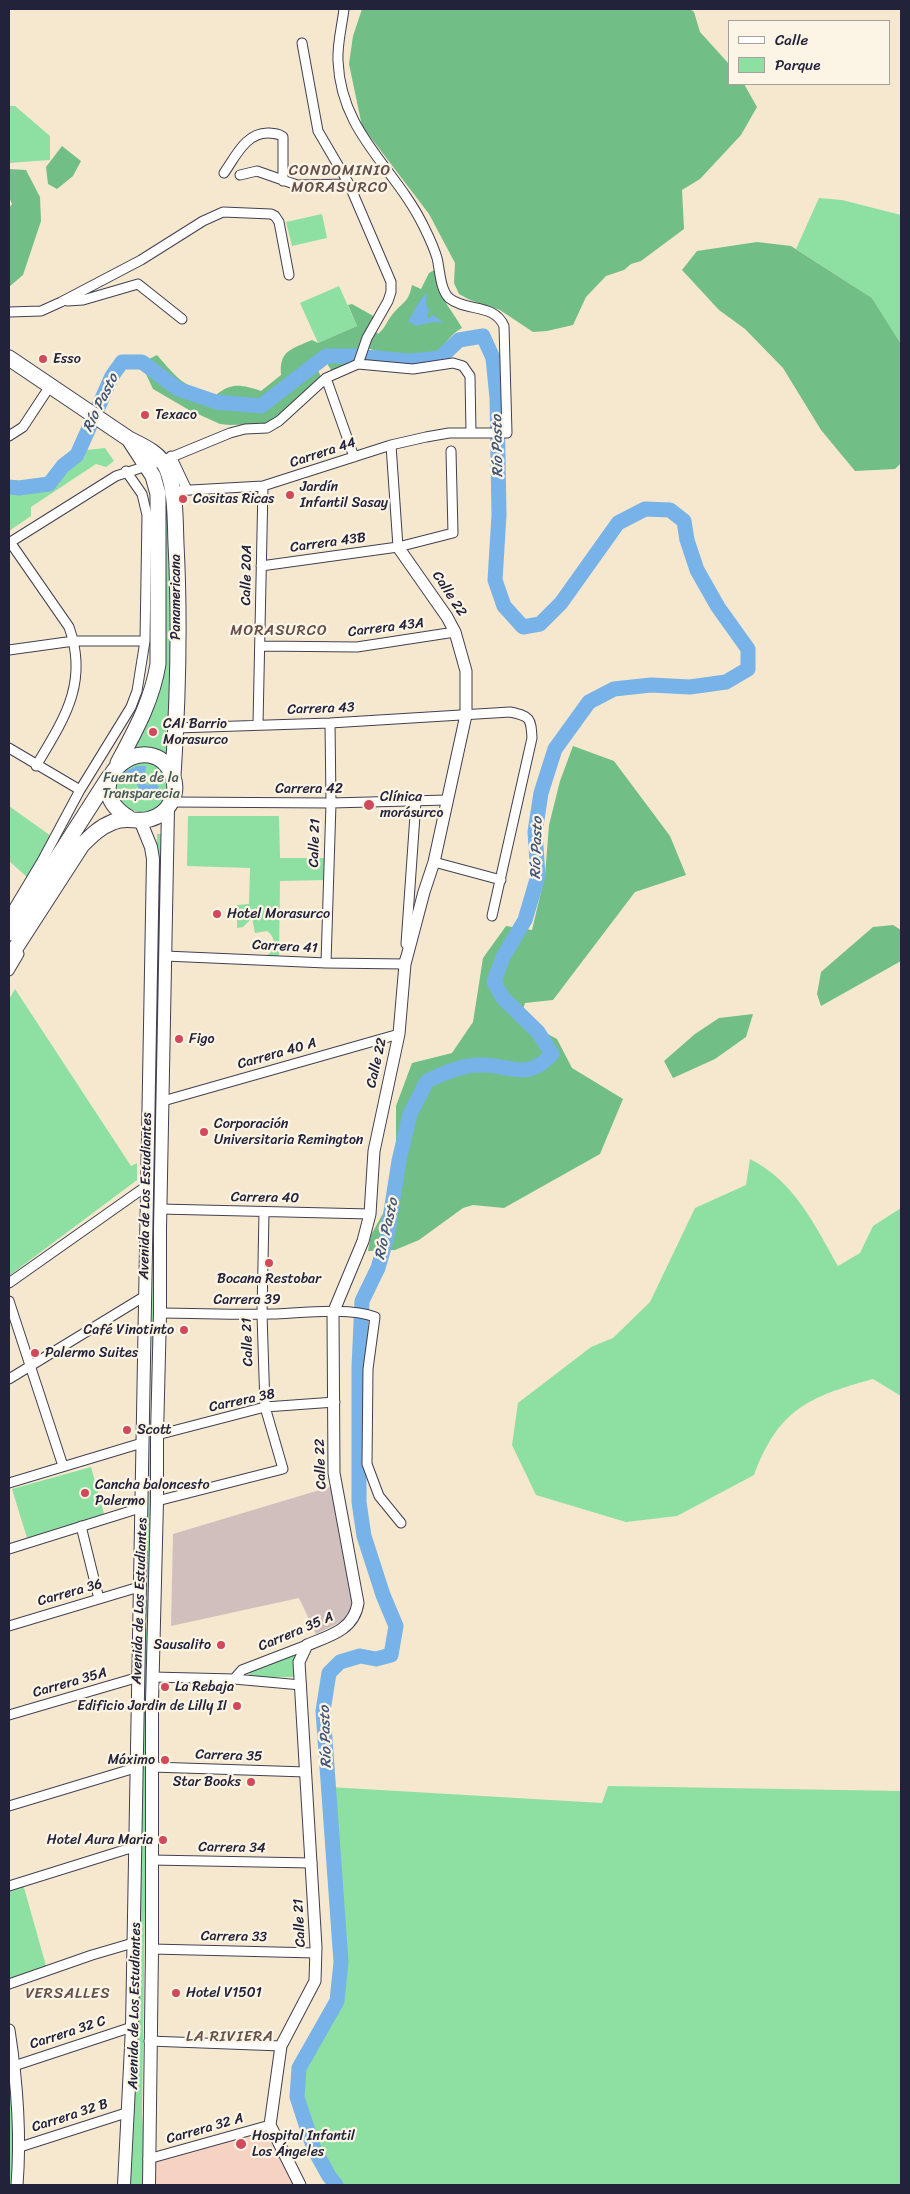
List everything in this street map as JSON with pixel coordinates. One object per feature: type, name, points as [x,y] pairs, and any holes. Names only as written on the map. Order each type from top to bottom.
[{"type":"main road","name":"Panamericana","points":[[9,358],[129,440],[166,458],[180,491],[177,574],[176,728],[172,776]]},
{"type":"main road","name":"Panamericana","points":[[9,933],[47,864],[114,770],[147,708],[155,686],[158,664],[151,573],[158,494],[153,476],[129,440]]},
{"type":"main road","points":[[9,958],[82,845],[97,830],[114,821],[135,819],[155,817],[170,805],[174,793],[172,776],[161,760],[142,754],[133,756],[114,770],[109,784],[109,794],[114,804],[120,812],[135,819]]},
{"type":"main road","name":"Avenida de Los Estudiantes","points":[[149,2185],[152,1735],[157,1501],[156,1435],[160,1313],[165,956],[170,805]]},
{"type":"main road","name":"Avenida de Los Estudiantes","points":[[124,2185],[132,2027],[135,1768],[139,1677],[140,1508],[148,1185],[153,859],[151,847],[135,819]]},
{"type":"main road","points":[[143,1401],[149,1394],[155,1396],[157,1400]]},
{"type":"main road","points":[[140,1615],[146,1625],[153,1624],[155,1621]]},
{"type":"main road","points":[[137,1735],[143,1732],[152,1735]]},
{"type":"street","name":"Carrera 44","points":[[180,491],[262,486],[391,445],[449,433],[507,432],[504,326],[500,318],[490,311],[457,303],[448,297],[442,283],[437,257],[425,228],[408,196],[355,126],[344,101],[338,61],[344,9]]},
{"type":"street","points":[[302,43],[318,131],[349,184],[391,282],[391,292],[388,301],[367,338],[360,362]]},
{"type":"street","points":[[224,173],[245,143],[253,135],[259,133],[279,134],[283,137],[283,181]]},
{"type":"street","points":[[240,175],[257,171],[297,185],[349,184]]},
{"type":"street","points":[[9,312],[41,311],[61,302],[141,260],[203,221],[223,212],[271,214],[275,216],[279,222],[288,275]]},
{"type":"street","points":[[61,302],[83,300],[138,284],[182,319]]},
{"type":"street","points":[[36,766],[62,722],[76,684],[74,641],[69,627],[9,542],[126,471],[146,466],[230,433],[245,429],[268,428],[279,421],[326,378],[360,362],[412,369],[453,363],[463,366],[470,376],[475,433]]},
{"type":"street","points":[[326,378],[354,457]]},
{"type":"street","points":[[9,436],[23,427],[50,386]]},
{"type":"street","points":[[391,445],[398,547]]},
{"type":"street","name":"Carrera 43B","points":[[262,566],[398,547],[453,533],[452,451]]},
{"type":"street","points":[[9,916],[47,864],[80,790],[131,707],[137,690],[145,641],[151,573],[147,515],[142,494],[126,471]]},
{"type":"street","name":"Calle 20A","points":[[258,724],[262,486]]},
{"type":"street","name":"Calle 22","points":[[358,1603],[334,1473],[338,1312],[363,1241],[370,1214],[374,1151],[399,1034],[405,964],[434,862],[466,715],[466,670],[455,632],[447,617],[398,547]]},
{"type":"street","name":"Carrera 43A","points":[[260,646],[357,647],[455,632]]},
{"type":"street","points":[[9,650],[74,641],[145,641]]},
{"type":"street","name":"Carrera 43","points":[[176,728],[330,723],[510,712],[528,717],[532,722],[532,738],[501,880]]},
{"type":"street","name":"Calle 21","points":[[326,963],[331,803],[330,723]]},
{"type":"street","points":[[9,748],[36,766],[80,790]]},
{"type":"street","name":"Carrera 42","points":[[170,805],[448,800]]},
{"type":"street","points":[[405,964],[416,801]]},
{"type":"street","points":[[9,971],[97,830]]},
{"type":"street","points":[[434,862],[501,880],[492,916]]},
{"type":"street","name":"Carrera 41","points":[[165,956],[326,963],[405,964]]},
{"type":"street","name":"Carrera 40 A","points":[[163,1101],[399,1034]]},
{"type":"street","points":[[9,1283],[148,1185]]},
{"type":"street","name":"Carrera 40","points":[[160,1209],[370,1214]]},
{"type":"street","name":"Calle 21","points":[[157,1501],[283,1469],[265,1407],[262,1314],[264,1212]]},
{"type":"street","points":[[9,1379],[145,1296]]},
{"type":"street","points":[[9,1301],[63,1466]]},
{"type":"street","name":"Carrera 39","points":[[160,1313],[262,1314],[338,1312],[363,1313],[375,1317],[368,1369],[367,1464],[379,1496],[401,1523]]},
{"type":"street","name":"Carrera 38","points":[[156,1435],[265,1407],[335,1406]]},
{"type":"street","points":[[9,1482],[142,1443]]},
{"type":"street","points":[[9,1549],[140,1508]]},
{"type":"street","points":[[81,1526],[99,1599]]},
{"type":"street","name":"Carrera 36","points":[[9,1626],[140,1587]]},
{"type":"street","name":"Carrera 35 A","points":[[234,1679],[242,1670],[307,1646],[340,1631],[348,1625],[357,1612],[358,1603]]},
{"type":"street","name":"Calle 21","points":[[270,2125],[281,2046],[315,1981],[316,1953],[312,1863],[299,1662],[307,1646]]},
{"type":"street","name":"Carrera 35A","points":[[9,1715],[139,1677]]},
{"type":"street","points":[[153,1677],[234,1679],[301,1685]]},
{"type":"street","name":"Carrera 35","points":[[152,1767],[306,1772]]},
{"type":"street","points":[[9,1806],[135,1768]]},
{"type":"street","points":[[9,1886],[134,1847]]},
{"type":"street","name":"Carrera 34","points":[[151,1860],[312,1863]]},
{"type":"street","points":[[9,1984],[46,1970],[133,1943]]},
{"type":"street","name":"Carrera 33","points":[[152,1949],[316,1953]]},
{"type":"street","name":"Carrera 32 C","points":[[14,2066],[132,2027]]},
{"type":"street","points":[[9,2030],[14,2066],[20,2147],[17,2185]]},
{"type":"street","points":[[149,2041],[281,2046]]},
{"type":"street","name":"Carrera 32 B","points":[[20,2147],[129,2112]]},
{"type":"street","points":[[270,2125],[300,2185]]},
{"type":"street","name":"Carrera 32 A","points":[[148,2159],[270,2125]]},
{"type":"shaded area","points":[[333,1486],[356,1603],[343,1621],[316,1634],[299,1598],[171,1626],[173,1534]]},
{"type":"shaded area","name":"Hospital Infantil Los Ángeles","points":[[266,2128],[294,2185],[155,2185],[152,2161]]},
{"type":"green space","points":[[362,9],[690,9],[694,12],[700,32],[728,63],[728,85],[745,85],[757,107],[741,135],[700,179],[682,190],[684,229],[641,261],[631,264],[624,270],[606,276],[586,297],[573,325],[533,332],[500,310],[470,300],[459,294],[454,283],[455,263],[429,214],[362,126],[349,64],[353,36]]},
{"type":"green space","points":[[9,106],[15,106],[50,136],[50,160],[9,163]]},
{"type":"green space","points":[[62,146],[81,161],[73,176],[57,189],[48,184],[46,167]]},
{"type":"green space","points":[[9,169],[26,170],[40,197],[41,221],[23,275],[9,287],[9,208],[12,204],[9,197]]},
{"type":"green space","points":[[819,198],[842,200],[901,215],[901,344],[872,298],[796,249]]},
{"type":"green space","points":[[322,214],[327,238],[292,246],[286,222]]},
{"type":"green space","points":[[757,242],[791,246],[872,298],[901,344],[901,463],[895,469],[855,471],[821,430],[783,368],[745,329],[719,310],[682,270],[697,251]]},
{"type":"green space","points":[[441,266],[440,291],[462,328],[440,349],[429,355],[411,357],[380,352],[364,347],[359,362],[342,369],[331,370],[325,360],[316,366],[322,379],[304,396],[267,424],[220,424],[189,410],[153,389],[145,372],[149,359],[157,355],[182,381],[205,392],[216,395],[232,386],[248,387],[261,391],[281,375],[282,360],[293,348],[312,340],[318,343],[357,326],[348,305],[352,304],[375,317],[372,326],[378,334],[407,299],[412,285],[421,289],[429,273]]},
{"type":"green space","points":[[339,286],[357,326],[318,343],[300,303]]},
{"type":"green space","points":[[105,448],[114,461],[106,467],[96,464],[31,507],[31,516],[9,531],[9,494],[20,495],[52,490],[69,468],[84,458],[87,450]]},
{"type":"green space","points":[[161,480],[166,491],[173,563],[169,759],[158,750],[131,747],[148,716]]},
{"type":"green space","points":[[573,746],[614,761],[670,836],[686,875],[635,892],[553,1000],[525,1003],[520,1019],[557,1039],[572,1068],[623,1099],[600,1154],[504,1208],[473,1205],[463,1208],[419,1240],[395,1250],[368,1251],[371,1235],[390,1201],[396,1146],[396,1106],[412,1063],[452,1053],[473,1022],[483,958],[506,926],[532,930],[545,875],[549,825],[560,781]]},
{"type":"green space","name":"Fuente de la Transparecia","points":[[137,762],[147,762],[160,769],[167,782],[167,792],[160,805],[147,812],[137,812],[128,808],[121,801],[117,792],[117,782],[121,773],[128,766]]},
{"type":"green space","points":[[9,806],[51,836],[27,877],[9,861]]},
{"type":"green space","points":[[188,816],[279,816],[280,858],[326,858],[327,880],[280,881],[279,956],[265,957],[271,952],[274,943],[273,938],[267,931],[255,933],[252,918],[243,927],[237,928],[237,905],[249,904],[250,868],[187,866]]},
{"type":"green space","points":[[157,834],[165,834],[160,1416],[151,1416]]},
{"type":"green space","points":[[893,925],[901,930],[901,961],[821,1006],[817,994],[821,972],[873,927]]},
{"type":"green space","points":[[15,989],[131,1166],[137,1163],[137,1180],[10,1275],[9,999]]},
{"type":"green space","points":[[753,1014],[746,1037],[715,1059],[673,1078],[664,1061],[695,1034],[719,1018]]},
{"type":"green space","points":[[750,1159],[766,1168],[802,1205],[838,1266],[860,1253],[873,1226],[901,1208],[901,1396],[873,1379],[830,1392],[813,1400],[798,1409],[774,1435],[754,1475],[677,1516],[626,1522],[536,1495],[512,1445],[518,1403],[591,1347],[613,1338],[650,1302],[695,1208],[746,1185]]},
{"type":"green space","points":[[150,1420],[160,1420],[154,1618],[146,1617]]},
{"type":"green space","points":[[91,1467],[104,1514],[27,1538],[12,1489]]},
{"type":"green space","points":[[142,1628],[149,1629],[142,2112],[146,2185],[129,2185],[134,2113]]},
{"type":"green space","points":[[299,1654],[294,1677],[250,1677],[249,1670]]},
{"type":"green space","points":[[608,1786],[901,1791],[901,2185],[336,2185],[329,2176],[314,2149],[297,2097],[299,2068],[337,2001],[341,1962],[336,1914],[329,1787],[602,1803]]},
{"type":"green space","points":[[23,1884],[46,1966],[9,1980],[9,1889]]},
{"type":"green space","points":[[9,2036],[20,2185],[9,2185]]},
{"type":"water","points":[[427,293],[426,305],[430,312],[427,313],[428,319],[433,315],[444,323],[434,322],[416,326],[408,321]]},
{"type":"water","points":[[137,766],[146,766],[144,782],[147,785],[156,784],[159,787],[155,792],[143,796],[137,793],[139,788],[135,781],[122,777],[126,771]]},
{"type":"waterway","name":"Río Pasto","points":[[9,487],[19,488],[49,484],[63,466],[77,455],[112,376],[122,362],[142,362],[178,389],[216,402],[261,406],[326,356],[354,356],[411,361],[440,358],[459,340],[483,336],[493,358],[497,398],[499,515],[495,580],[504,606],[523,627],[540,624],[561,603],[618,523],[645,509],[670,510],[684,521],[687,540],[697,570],[718,607],[748,649],[748,669],[726,682],[690,687],[651,685],[614,689],[589,702],[555,749],[541,793],[535,832],[538,876],[525,920],[503,957],[494,982],[503,998],[538,1032],[552,1054],[543,1062],[527,1070],[476,1065],[440,1075],[427,1081],[410,1114],[399,1161],[387,1237],[378,1268],[362,1301],[359,1367],[359,1502],[364,1536],[383,1595],[396,1626],[391,1655],[376,1659],[360,1656],[340,1662],[329,1673],[323,1711],[341,1962],[337,2001],[299,2068],[297,2097],[314,2149],[336,2185]]},
{"type":"place","name":"Esso","points":[[43,359]]},
{"type":"place","name":"Texaco","points":[[145,415]]},
{"type":"place","name":"Jardín Infantil Sasay","points":[[290,495]]},
{"type":"place","name":"Cositas Ricas","points":[[183,499]]},
{"type":"place","name":"CAI Barrio Morasurco","points":[[153,732]]},
{"type":"place","name":"Clínica morásurco","points":[[369,805]]},
{"type":"place","name":"Hotel Morasurco","points":[[217,914]]},
{"type":"place","name":"Figo","points":[[179,1039]]},
{"type":"place","name":"Corporación Universitaria Remington","points":[[204,1132]]},
{"type":"place","name":"Bocana Restobar","points":[[269,1263]]},
{"type":"place","name":"Café Vinotinto","points":[[184,1330]]},
{"type":"place","name":"Palermo Suites","points":[[35,1353]]},
{"type":"place","name":"Scott","points":[[127,1430]]},
{"type":"place","name":"Cancha baloncesto Palermo","points":[[85,1493]]},
{"type":"place","name":"Sausalito","points":[[221,1645]]},
{"type":"place","name":"La Rebaja","points":[[165,1687]]},
{"type":"place","name":"Edificio Jardin de Lilly II","points":[[237,1706]]},
{"type":"place","name":"Máximo","points":[[165,1760]]},
{"type":"place","name":"Star Books","points":[[251,1782]]},
{"type":"place","name":"Hotel Aura Maria","points":[[163,1840]]},
{"type":"place","name":"Hotel V1501","points":[[176,1993]]},
{"type":"place","name":"Hospital Infantil Los Ángeles","points":[[241,2144]]},
{"type":"district","name":"CONDOMINIO MORASURCO","points":[[340,180]]},
{"type":"district","name":"MORASURCO","points":[[279,631]]},
{"type":"district","name":"VERSALLES","points":[[68,1994]]},
{"type":"district","name":"LA RIVIERA","points":[[230,2037]]}]
